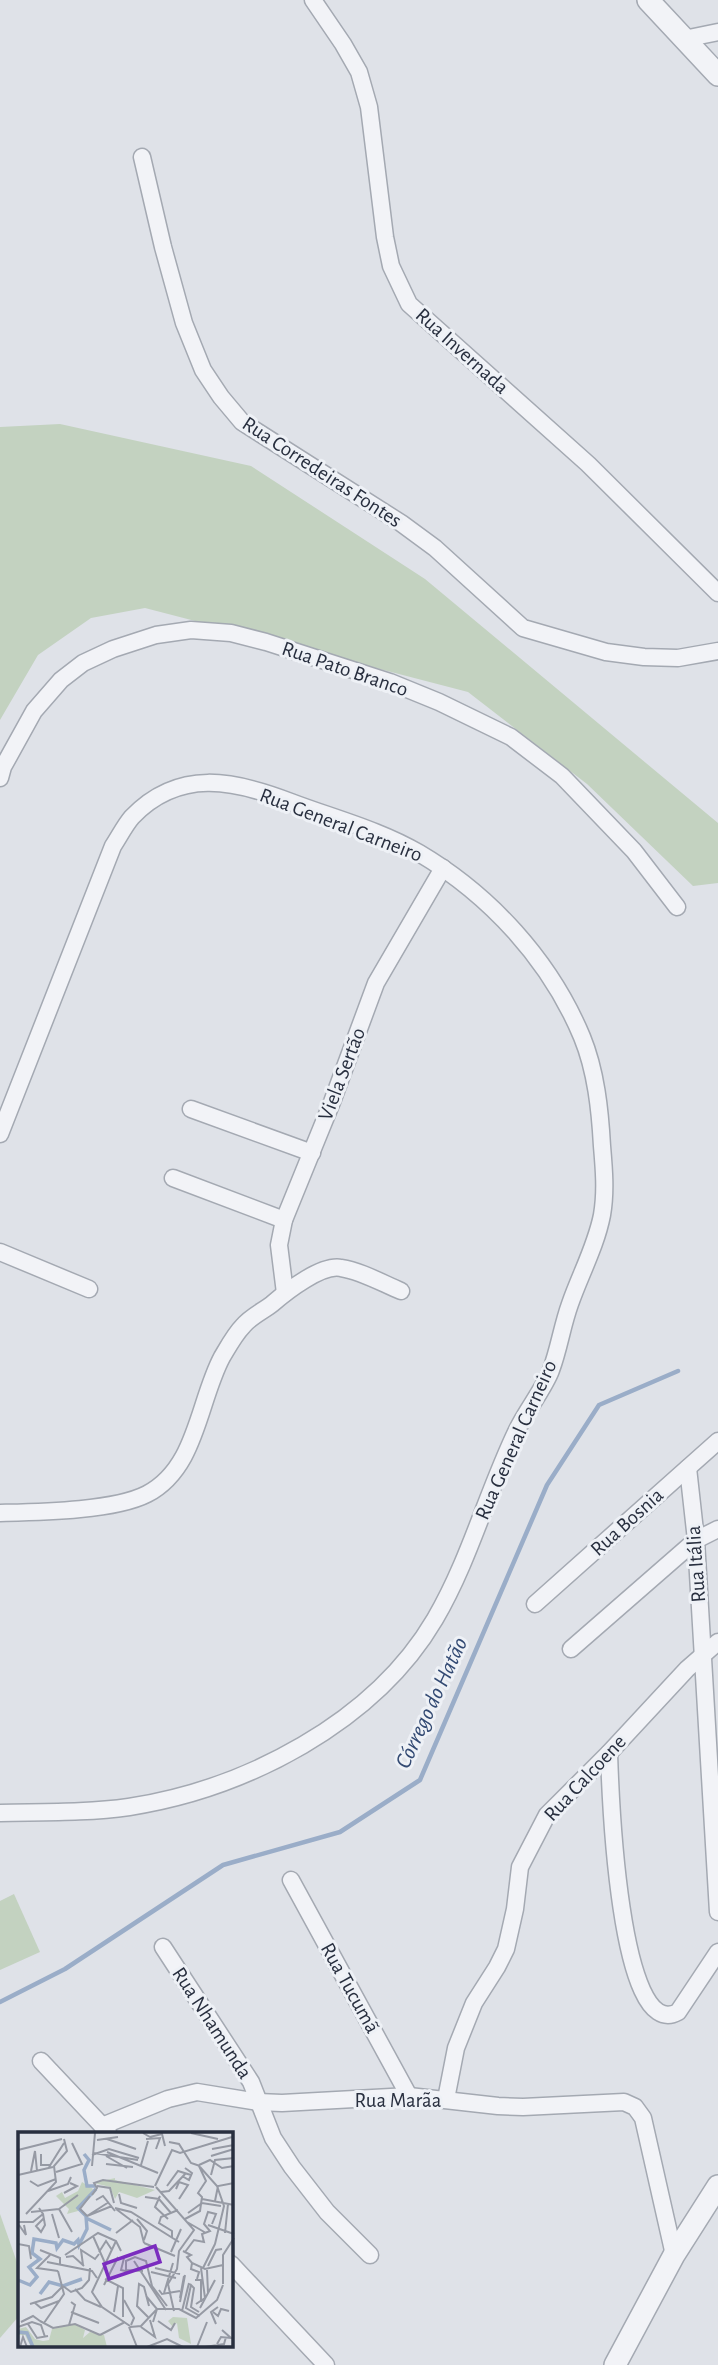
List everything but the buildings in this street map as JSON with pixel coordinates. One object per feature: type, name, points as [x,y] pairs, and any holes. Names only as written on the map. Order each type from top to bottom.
[{"type":"street","name":"Rua Invernada","points":[[313,0],[359,72],[369,107],[391,266],[410,304],[588,464],[718,593]]},
{"type":"street","points":[[648,0],[718,75]]},
{"type":"street","points":[[684,39],[718,32]]},
{"type":"street","name":"Rua Corredeiras Fontes","points":[[142,157],[184,323],[204,370],[221,397],[242,422],[410,529],[523,628],[606,652],[644,657],[678,657],[718,651]]},
{"type":"street","name":"Rua Pato Branco","points":[[0,778],[34,711],[61,680],[83,663],[113,649],[156,635],[191,630],[231,633],[390,682],[512,737],[562,776],[634,851],[677,907]]},
{"type":"street","name":"Rua General Carneiro","points":[[0,1134],[6,1102],[113,846],[131,818],[172,788],[198,782],[228,784],[272,795],[413,850],[443,867],[498,914],[520,937],[558,989],[583,1039],[598,1098],[605,1191],[599,1226],[567,1311],[551,1373],[529,1407],[507,1451],[455,1581],[433,1623],[394,1674],[344,1719],[271,1761],[198,1792],[115,1809],[0,1813]]},
{"type":"street","name":"Viela Sertão","points":[[285,1293],[279,1245],[284,1220],[376,983],[443,867]]},
{"type":"street","points":[[191,1109],[312,1153]]},
{"type":"street","points":[[173,1178],[284,1220]]},
{"type":"street","points":[[0,1252],[89,1289]]},
{"type":"street","points":[[0,1513],[122,1504],[148,1494],[171,1475],[186,1451],[221,1359],[243,1325],[285,1293],[330,1268],[342,1268],[401,1291]]},
{"type":"street","name":"Rua Bosnia","points":[[535,1604],[718,1441]]},
{"type":"street","name":"Rua Itália","points":[[688,1468],[696,1540],[718,1912]]},
{"type":"street","points":[[571,1649],[696,1540],[718,1530]]},
{"type":"street","name":"Rua Calcoene","points":[[446,2099],[456,2048],[474,2003],[506,1949],[515,1909],[520,1867],[547,1815],[702,1654],[718,1642]]},
{"type":"street","points":[[608,1754],[622,1918],[632,1959],[646,1996],[657,2010],[669,2015],[678,2012],[718,1952]]},
{"type":"street","name":"Rua Tucumã","points":[[291,1880],[409,2096]]},
{"type":"street","name":"Rua Nhamunda","points":[[163,1947],[244,2071],[273,2138],[292,2167],[327,2212],[370,2255]]},
{"type":"street","name":"Rua Marãa","points":[[41,2060],[106,2130],[182,2094],[205,2093],[282,2103],[409,2096],[523,2107],[555,2107],[612,2101],[631,2104],[643,2118],[674,2255]]},
{"type":"street","points":[[615,2365],[674,2255],[718,2186]]},
{"type":"street","points":[[233,2266],[326,2365]]},
{"type":"green space","points":[[60,424],[251,466],[425,579],[718,823],[718,883],[693,886],[587,784],[468,692],[145,608],[91,618],[38,655],[0,720],[0,427]]},
{"type":"green space","points":[[14,1894],[40,1952],[0,1970],[0,1901]]},
{"type":"green space","points":[[0,2214],[18,2265],[18,2317],[0,2338]]},
{"type":"waterway","name":"Córrego do Hatão","points":[[0,2002],[65,1969],[223,1865],[340,1832],[420,1780],[547,1485],[599,1405],[678,1371]]}]
